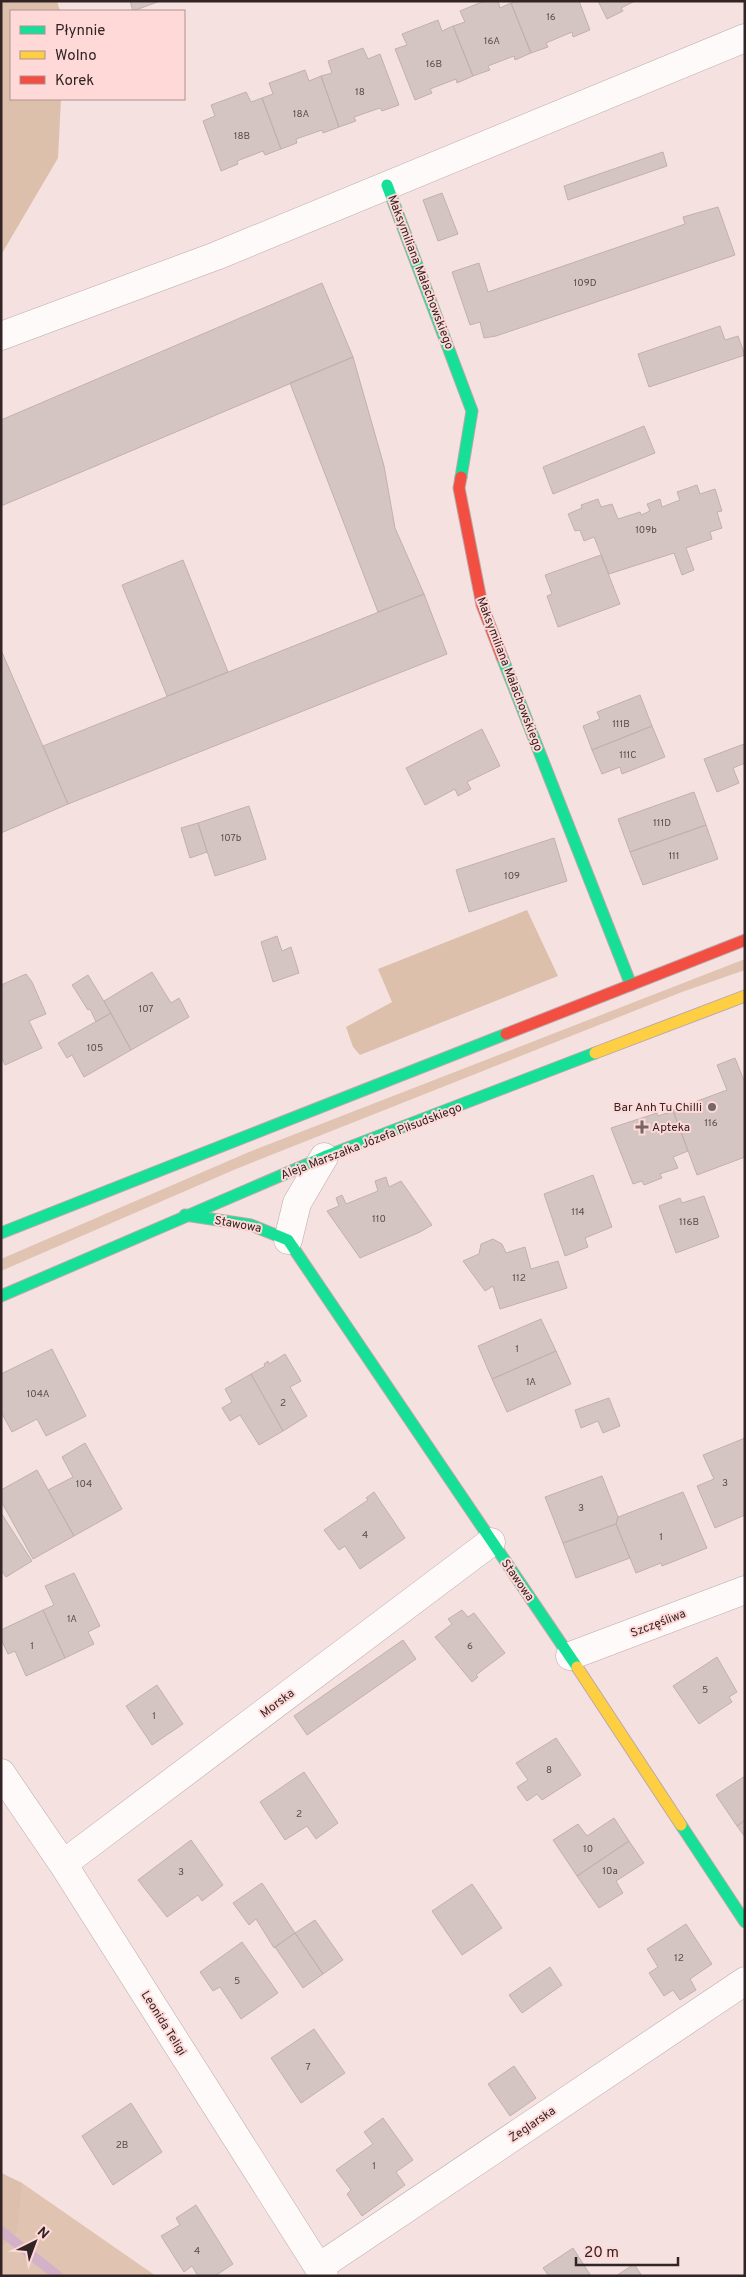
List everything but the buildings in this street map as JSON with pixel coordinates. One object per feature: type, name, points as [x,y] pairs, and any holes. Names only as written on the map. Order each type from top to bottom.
[{"type":"street","name":"Maksymiliana Małachowskiego","points":[[1,336],[216,256],[745,38]]},
{"type":"street","name":"Maksymiliana Małachowskiego","points":[[387,185],[472,410],[459,488],[482,605],[631,985]]},
{"type":"street","points":[[1,1233],[745,940]]},
{"type":"street","name":"Aleja Marszałka Józefa Piłsudskiego","points":[[1,1296],[185,1215],[324,1157],[745,996]]},
{"type":"street","points":[[288,1240],[297,1203],[324,1157]]},
{"type":"street","name":"Stawowa","points":[[185,1215],[249,1224],[272,1231],[288,1240],[570,1656],[745,1922]]},
{"type":"street","name":"Morska","points":[[63,1864],[491,1542]]},
{"type":"street","name":"Szczęśliwa","points":[[570,1656],[745,1590]]},
{"type":"street","name":"Leonida Teligi","points":[[1,1773],[63,1864],[322,2272]]},
{"type":"street","name":"Żeglarska","points":[[322,2272],[745,1980]]},
{"type":"shaded area","points":[[1,1],[57,1],[60,10],[10,10],[10,100],[61,100],[58,158],[1,255]]},
{"type":"shaded area","points":[[527,910],[558,976],[360,1055],[353,1047],[346,1027],[392,1002],[378,969]]},
{"type":"shaded area","points":[[745,959],[745,970],[682,992],[236,1169],[1,1271],[1,1259],[249,1152]]},
{"type":"shaded area","points":[[1,2173],[22,2183],[156,2276],[1,2276]]},
{"type":"shaded area","points":[[1,2173],[22,2183],[17,2232],[1,2248]]},
{"type":"waterway","points":[[1,2231],[58,2276]]},
{"type":"traffic: fast","points":[[387,185],[472,411],[461,477]]},
{"type":"traffic: fast","points":[[502,657],[631,985]]},
{"type":"traffic: fast","points":[[1,1233],[506,1034]]},
{"type":"traffic: fast","points":[[1,1296],[324,1157],[595,1053]]},
{"type":"traffic: fast","points":[[185,1215],[251,1225],[288,1240],[577,1667]]},
{"type":"traffic: fast","points":[[681,1825],[745,1922]]},
{"type":"traffic: slow","points":[[595,1053],[745,996]]},
{"type":"traffic: slow","points":[[577,1667],[681,1825]]},
{"type":"traffic: jam","points":[[461,477],[459,488],[482,605],[502,657]]},
{"type":"traffic: jam","points":[[506,1034],[745,940]]},
{"type":"place","name":"Bar Anh Tu Chilli","points":[[712,1107]]},
{"type":"place","name":"Apteka","points":[[642,1127]]}]
